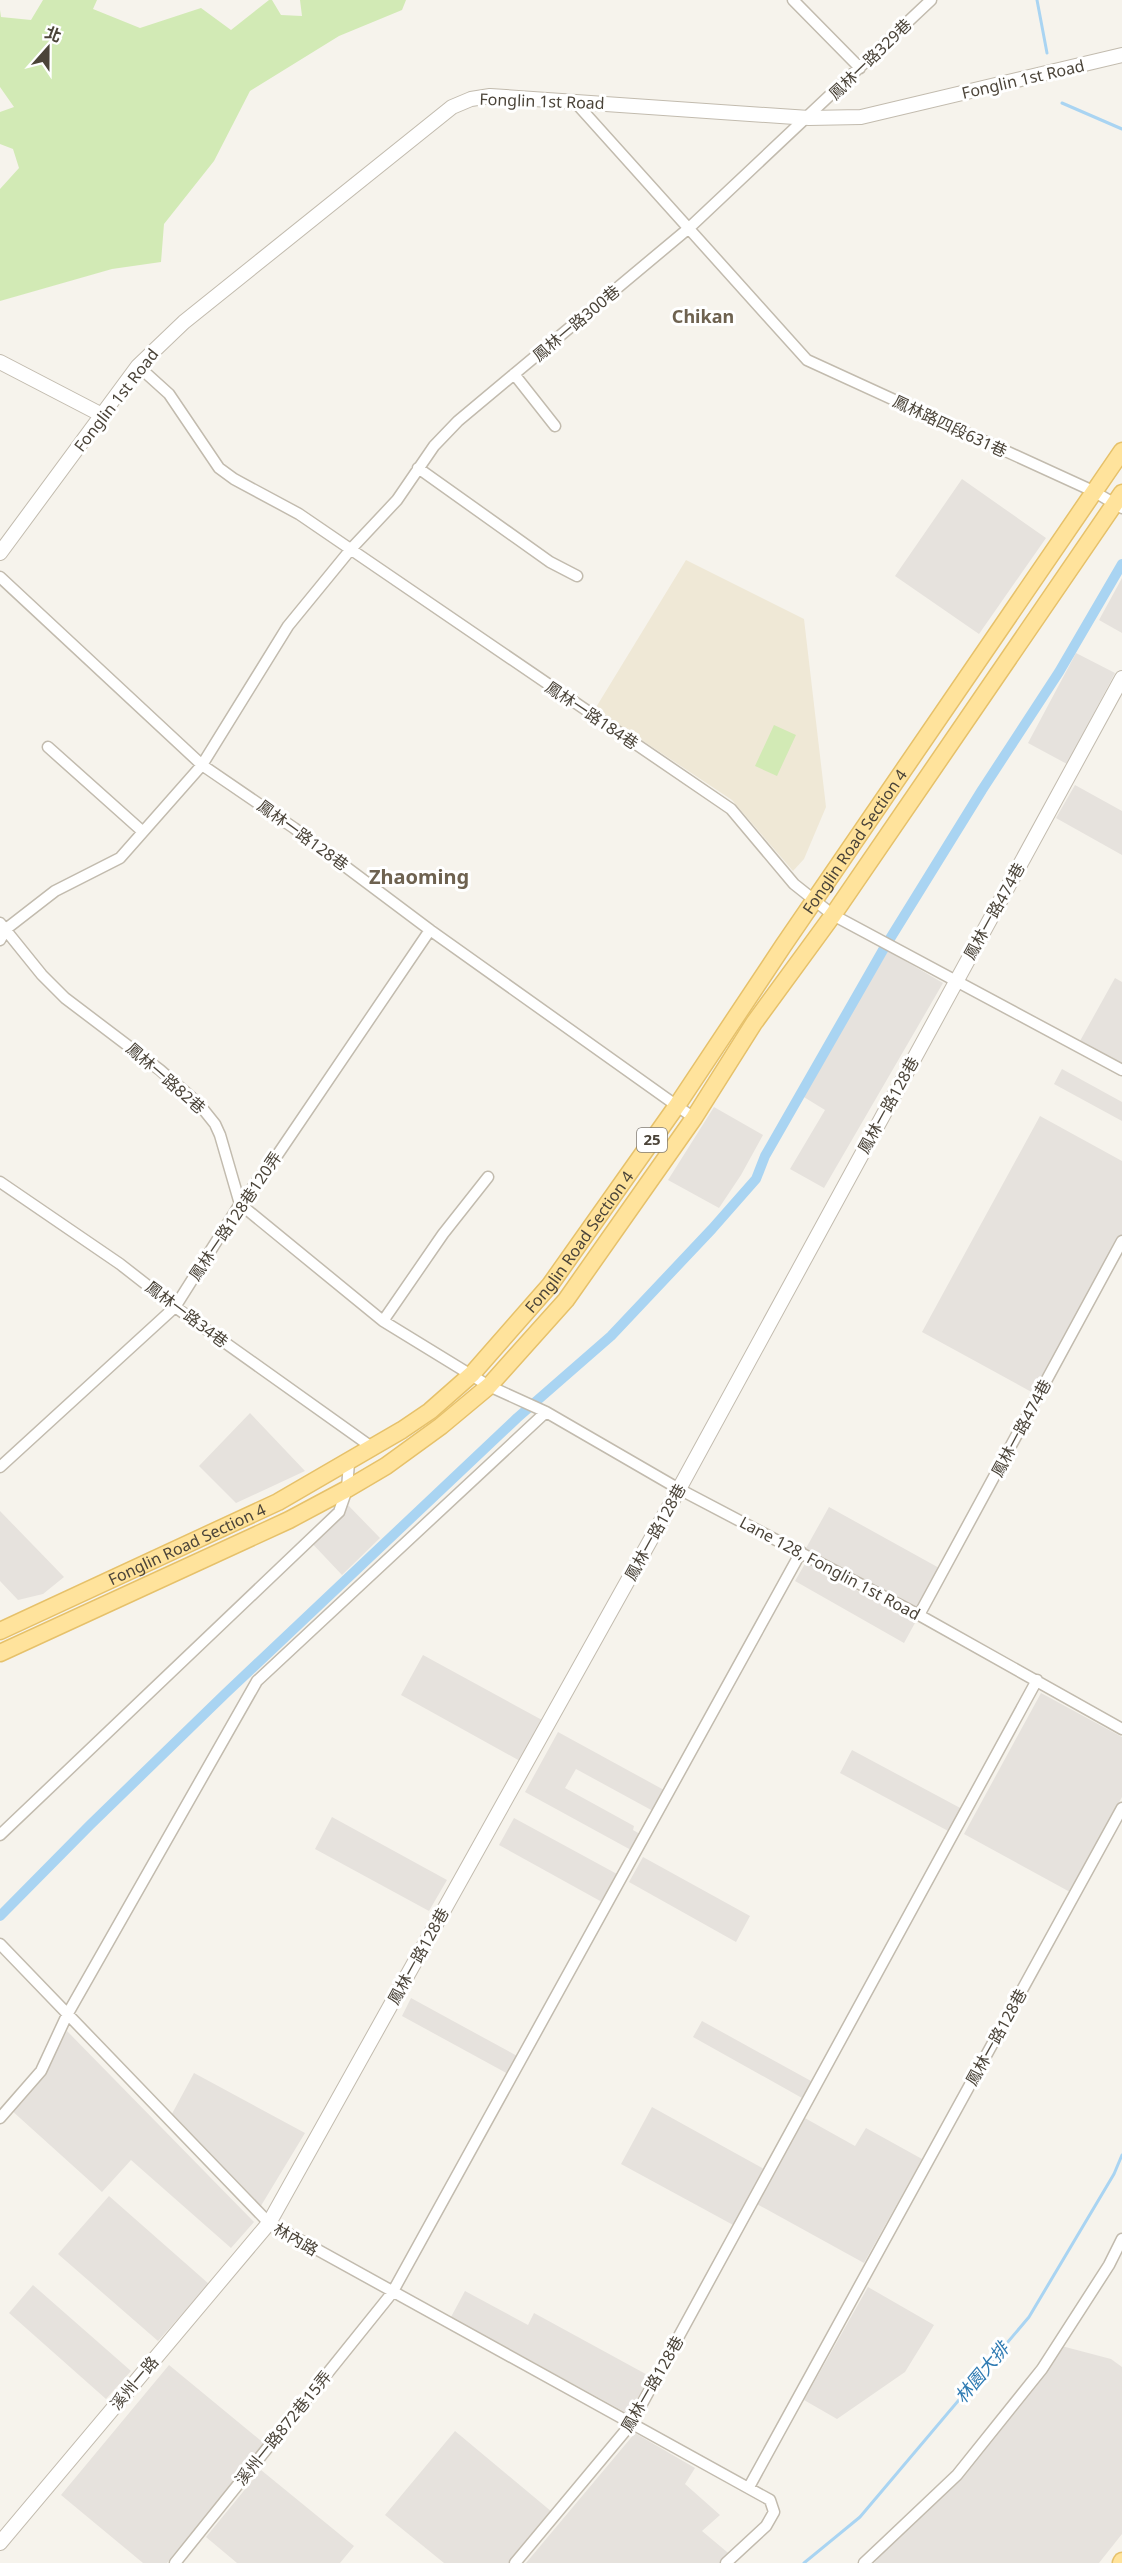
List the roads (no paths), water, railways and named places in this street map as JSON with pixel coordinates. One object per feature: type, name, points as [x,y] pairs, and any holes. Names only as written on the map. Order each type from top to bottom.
[{"type":"main road","name":"Fonglin Road Section 4","points":[[0,1630],[278,1502],[373,1448],[430,1411],[472,1374],[550,1285],[678,1104],[1122,451]]},
{"type":"main road","name":"Fonglin Road Section 4","points":[[0,1653],[289,1520],[347,1489],[386,1466],[441,1426],[489,1386],[566,1300],[694,1118],[754,1023],[833,915],[1119,502]]},
{"type":"street","points":[[793,0],[860,68]]},
{"type":"street","name":"鳳林一路329巷","points":[[809,118],[931,0]]},
{"type":"street","name":"Fonglin 1st Road","points":[[0,553],[138,366],[183,322],[452,107],[471,99],[490,96],[809,118],[861,117],[1122,55]]},
{"type":"street","points":[[575,102],[689,228]]},
{"type":"street","name":"鳳林一路300巷","points":[[514,374],[689,228],[809,118]]},
{"type":"street","name":"鳳林路四段631巷","points":[[689,228],[807,360],[1119,502]]},
{"type":"street","points":[[0,362],[102,415]]},
{"type":"street","name":"鳳林一路184巷","points":[[138,366],[169,394],[219,468],[234,480],[298,514],[351,549],[731,809],[794,884],[814,901]]},
{"type":"street","points":[[0,940],[3,926],[56,891],[120,858],[202,765],[288,626],[351,549],[397,500],[434,446],[458,421],[514,374],[555,426]]},
{"type":"street","points":[[418,468],[550,562],[577,576]]},
{"type":"street","name":"鳳林一路128巷","points":[[0,577],[202,765],[294,828],[430,930],[678,1104],[694,1118]]},
{"type":"street","name":"鳳林一路474巷","points":[[1122,678],[957,979],[1122,1070]]},
{"type":"street","points":[[48,747],[142,831]]},
{"type":"street","points":[[814,901],[833,915],[957,979]]},
{"type":"street","name":"鳳林一路82巷","points":[[3,926],[42,975],[65,998],[160,1070],[199,1104],[216,1124],[240,1204]]},
{"type":"street","name":"鳳林一路128巷120弄","points":[[0,1467],[175,1307],[240,1204],[278,1154],[430,930]]},
{"type":"street","name":"鳳林一路128巷","points":[[269,2223],[679,1489],[957,979]]},
{"type":"street","points":[[383,1322],[443,1234],[488,1177]]},
{"type":"street","name":"鳳林一路34巷","points":[[0,1182],[120,1264],[175,1307],[373,1448]]},
{"type":"street","points":[[240,1204],[383,1322],[489,1386]]},
{"type":"street","name":"鳳林一路474巷","points":[[919,1615],[1122,1241]]},
{"type":"street","name":"Lane 128, Fonglin 1st Road","points":[[489,1386],[542,1411],[679,1489],[919,1615],[1122,1729]]},
{"type":"street","points":[[0,2118],[41,2071],[67,2015],[257,1681],[542,1411]]},
{"type":"street","points":[[0,1835],[339,1512],[347,1489],[349,1462]]},
{"type":"street","name":"溪州一路872巷15弄","points":[[175,2563],[392,2293],[801,1552]]},
{"type":"street","name":"鳳林一路128巷","points":[[515,2563],[631,2424],[1037,1680]]},
{"type":"street","name":"鳳林一路128巷","points":[[749,2487],[1122,1808]]},
{"type":"street","name":"林內路","points":[[0,1944],[269,2223],[770,2500],[774,2512],[766,2526],[726,2563]]},
{"type":"street","name":"溪州一路","points":[[0,2543],[269,2223]]},
{"type":"street","points":[[864,2563],[957,2475],[1042,2369],[1109,2265],[1122,2239]]},
{"type":"waterway","points":[[1037,0],[1047,53]]},
{"type":"waterway","points":[[1062,103],[1122,129]]},
{"type":"waterway","points":[[0,1916],[226,1693],[517,1418],[611,1336],[756,1179],[765,1156],[883,950],[982,790],[1059,672],[1122,564]]},
{"type":"waterway","name":"林園大排","points":[[804,2563],[860,2517],[1029,2317],[1114,2174],[1122,2155]]},
{"type":"district","name":"Chikan","points":[[703,317]]},
{"type":"district","name":"Zhaoming","points":[[419,877]]}]
